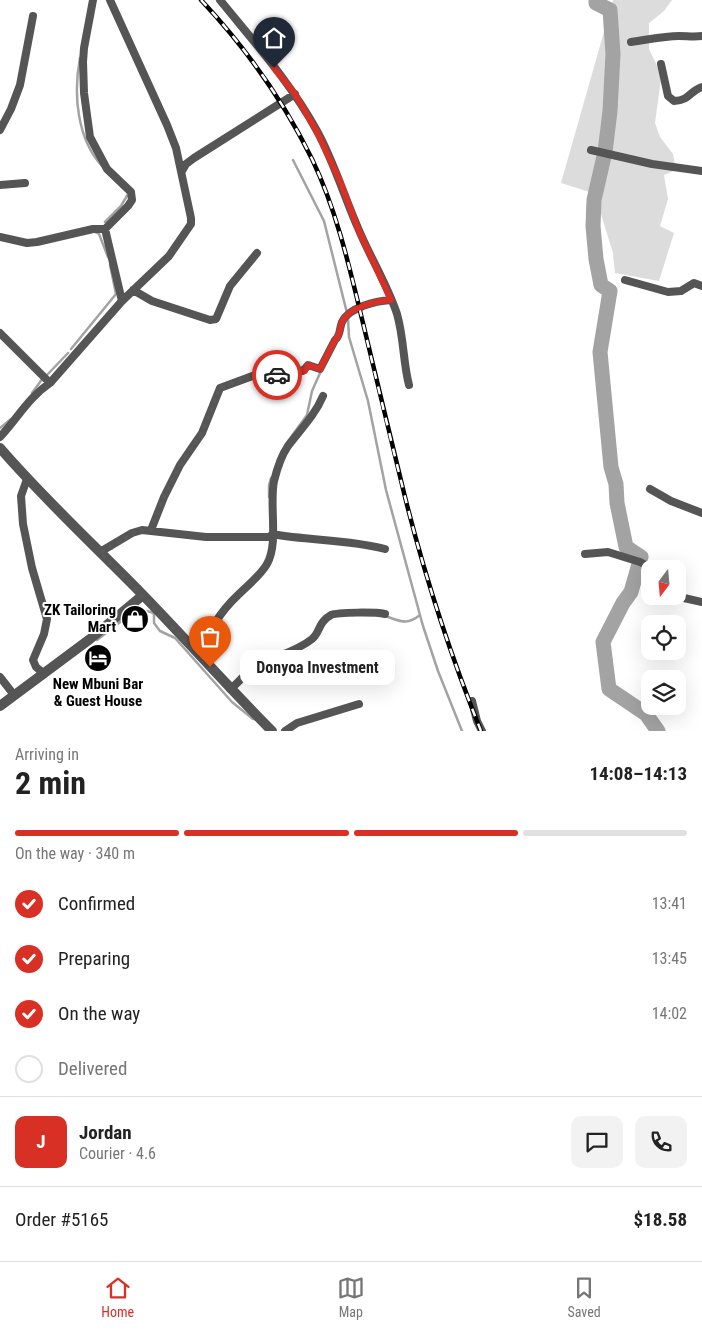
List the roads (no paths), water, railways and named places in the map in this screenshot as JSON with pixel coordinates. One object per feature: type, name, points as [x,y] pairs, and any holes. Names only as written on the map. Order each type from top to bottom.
[{"type":"street","points":[[0,236],[27,243],[93,229],[105,229],[128,206],[132,196],[131,192],[107,169],[90,137],[84,92],[83,62],[93,0]]},
{"type":"street","points":[[0,437],[30,400],[50,383],[122,301],[169,256],[191,224],[176,148],[110,0]]},
{"type":"street","points":[[220,0],[295,94],[317,132],[397,315],[404,366],[409,385]]},
{"type":"street","points":[[0,130],[11,109],[20,85],[33,16]]},
{"type":"street","points":[[631,42],[679,36],[687,38],[702,36]]},
{"type":"street","points":[[661,64],[668,96],[674,100],[683,100],[702,88]]},
{"type":"street","points":[[182,171],[186,164],[194,158],[295,94]]},
{"type":"street","points":[[591,150],[652,164],[702,171]]},
{"type":"street","points":[[0,185],[26,183]]},
{"type":"street","points":[[105,229],[122,301]]},
{"type":"street","points":[[133,290],[152,300],[210,320],[216,320],[230,286],[257,253]]},
{"type":"street","points":[[625,280],[668,292],[681,291],[694,283],[702,286]]},
{"type":"street","points":[[151,530],[164,496],[176,473],[202,433],[220,388],[255,375],[269,373],[277,375],[289,370],[305,371],[308,365],[320,369],[339,336],[342,320],[373,302],[391,300]]},
{"type":"street","points":[[0,333],[50,383]]},
{"type":"street","points":[[200,656],[206,637],[221,615],[266,565],[272,548],[273,484],[277,468],[287,447],[312,417],[319,407],[323,396]]},
{"type":"street","points":[[0,448],[26,479],[143,595],[230,689],[272,731]]},
{"type":"street","points":[[26,479],[21,496],[23,524],[32,568],[47,619],[33,660],[36,667],[43,673]]},
{"type":"street","points":[[650,489],[671,501],[702,513]]},
{"type":"street","points":[[100,552],[132,533],[142,530],[206,537],[271,537],[272,534],[296,538],[352,542],[385,549]]},
{"type":"street","points":[[584,554],[608,552],[641,562]]},
{"type":"street","points":[[0,706],[90,639],[143,595]]},
{"type":"street","points":[[686,598],[702,602]]},
{"type":"street","points":[[230,689],[252,668],[312,639],[321,623],[333,614],[358,614],[370,611],[384,614]]},
{"type":"street","points":[[0,677],[14,695]]},
{"type":"street","points":[[472,701],[477,721],[482,731]]},
{"type":"street","points":[[285,731],[297,723],[359,704]]},
{"type":"waterway","points":[[596,0],[596,3],[610,10],[613,54],[610,111],[605,152],[594,200],[593,226],[596,259],[601,285],[610,291],[600,352],[611,467],[616,484],[617,503],[626,547],[641,557],[631,592],[623,603],[603,642],[609,689],[646,714],[658,731]]},
{"type":"waterway","points":[[80,58],[77,86],[79,115],[87,143],[102,166]]},
{"type":"waterway","points":[[293,160],[324,221],[347,313]]},
{"type":"waterway","points":[[105,222],[121,206],[128,194]]},
{"type":"waterway","points":[[95,232],[99,234],[108,257]]},
{"type":"waterway","points":[[71,349],[116,294],[110,265]]},
{"type":"waterway","points":[[348,318],[349,337],[368,401],[386,490],[423,626],[438,671],[462,731]]},
{"type":"waterway","points":[[46,376],[68,353]]},
{"type":"waterway","points":[[286,444],[307,415],[312,391],[321,371]]},
{"type":"waterway","points":[[32,393],[43,378]]},
{"type":"waterway","points":[[0,428],[11,419]]},
{"type":"waterway","points":[[269,497],[271,478]]},
{"type":"waterway","points":[[97,640],[137,609],[151,612],[154,614],[154,623],[160,631],[175,638],[232,702],[253,719]]},
{"type":"waterway","points":[[385,616],[399,621],[407,621],[420,615]]},
{"type":"railway","points":[[201,0],[218,18],[276,95],[301,137],[321,178],[352,278],[399,475],[421,556],[439,615],[481,731]]},
{"type":"place","name":"ZK Tailoring Mart","points":[[135,619]]},
{"type":"place","name":"New Mbuni Bar & Guest House","points":[[98,658]]},
{"type":"place","name":"Donyoa Investment","points":[[210,667]]}]
